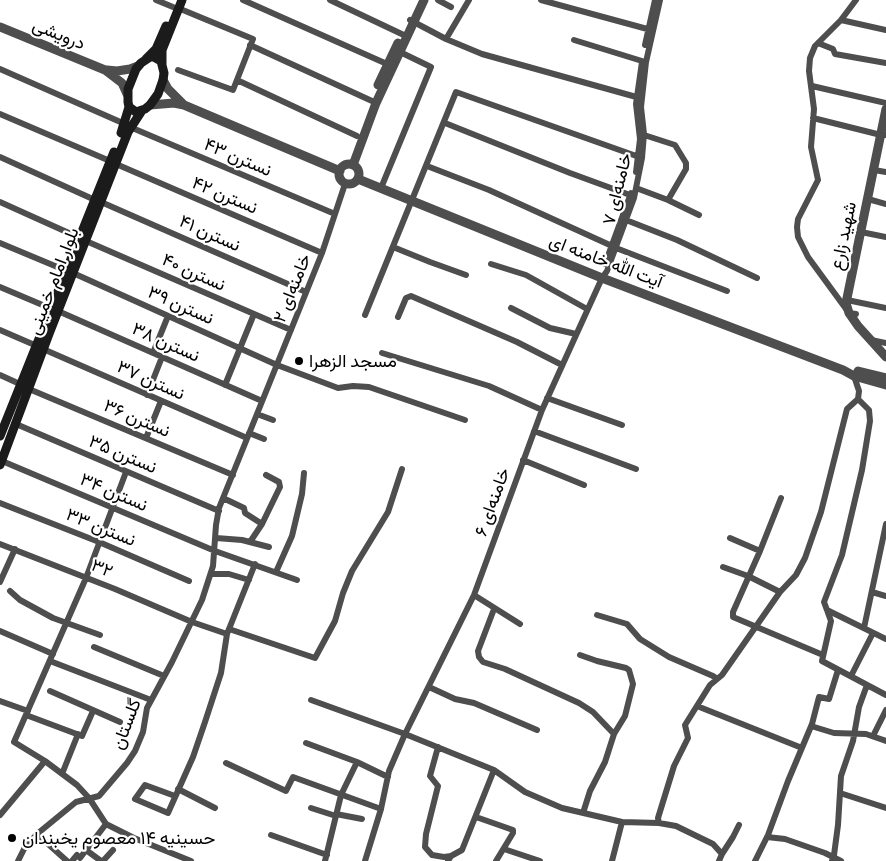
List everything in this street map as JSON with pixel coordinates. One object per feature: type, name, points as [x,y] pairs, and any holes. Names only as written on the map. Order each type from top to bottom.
[{"type":"main road","points":[[177,4],[162,50],[163,80],[158,94],[150,106],[141,112],[136,112],[130,107],[127,94],[130,82],[138,66],[156,49],[177,4]]},
{"type":"main road","points":[[145,60],[154,57],[162,65]]},
{"type":"main road","name":"بلوار امام خمینی","points":[[1,463],[16,424],[40,347],[128,125],[130,107]]},
{"type":"main road","name":"بلوار امام خمینی","points":[[128,125],[141,112]]},
{"type":"main road","name":"بلوار امام خمینی","points":[[0,436],[3,419],[26,387]]},
{"type":"street","points":[[156,0],[177,4],[372,100]]},
{"type":"street","points":[[244,0],[387,64]]},
{"type":"street","points":[[330,0],[405,36]]},
{"type":"street","points":[[412,21],[419,0]]},
{"type":"street","points":[[350,165],[400,52],[405,36],[424,0]]},
{"type":"street","points":[[438,0],[451,7]]},
{"type":"street","points":[[446,39],[469,0]]},
{"type":"street","points":[[541,0],[651,30]]},
{"type":"street","name":"خامنه‌ای ۷","points":[[639,98],[655,0]]},
{"type":"street","name":"خامنه‌ای ۷","points":[[602,278],[626,220],[636,188],[642,134],[639,98],[642,61],[660,0]]},
{"type":"street","points":[[852,314],[808,257],[798,237],[797,226],[798,219],[818,180],[811,147],[813,118],[812,86],[809,71],[810,58],[818,43],[856,0]]},
{"type":"street","points":[[840,20],[886,30]]},
{"type":"street","points":[[412,21],[446,39],[482,54],[639,98]]},
{"type":"street","name":"درویشی","points":[[0,27],[105,70]]},
{"type":"street","points":[[350,165],[357,136],[387,64],[405,36]]},
{"type":"street","points":[[574,40],[642,61]]},
{"type":"street","points":[[178,70],[233,90],[252,42]]},
{"type":"street","points":[[818,43],[833,49],[835,54],[886,63]]},
{"type":"street","points":[[381,188],[431,66],[400,52]]},
{"type":"street","points":[[105,70],[116,71],[138,66]]},
{"type":"street","name":"نسترن ۴۳","points":[[0,69],[335,214]]},
{"type":"street","points":[[105,70],[122,83],[127,94]]},
{"type":"street","points":[[163,80],[168,89],[184,105]]},
{"type":"street","points":[[237,80],[357,136]]},
{"type":"street","points":[[812,86],[886,103]]},
{"type":"street","points":[[365,315],[445,123],[456,92],[640,157]]},
{"type":"street","points":[[150,106],[174,103],[184,105],[340,171]]},
{"type":"street","name":"شهید زارع","points":[[886,110],[880,171],[870,200],[850,300],[852,314],[886,351]]},
{"type":"street","name":"نسترن ۴۲","points":[[0,114],[322,253]]},
{"type":"street","points":[[813,118],[884,137]]},
{"type":"street","points":[[445,123],[630,195]]},
{"type":"street","points":[[642,134],[675,146],[686,163],[686,169],[668,200]]},
{"type":"street","name":"نسترن ۴۱","points":[[0,157],[306,292]]},
{"type":"street","name":"خامنه‌ای ۷","points":[[614,247],[640,157]]},
{"type":"street","points":[[350,165],[358,171],[358,179],[354,183],[345,184],[341,180],[340,171],[342,167],[350,165]]},
{"type":"street","points":[[426,166],[489,190],[614,247],[727,291]]},
{"type":"street","name":"آیت الله خامنه ای","points":[[358,179],[602,278],[843,370],[854,376],[886,385]]},
{"type":"street","name":"خامنه‌ای ۲","points":[[219,511],[322,253],[345,184]]},
{"type":"street","points":[[636,188],[668,200],[699,215]]},
{"type":"street","points":[[870,200],[886,204]]},
{"type":"street","name":"نسترن ۴۰","points":[[0,202],[291,330]]},
{"type":"street","points":[[626,220],[678,240],[757,278]]},
{"type":"street","points":[[864,232],[886,237]]},
{"type":"street","name":"نسترن ۳۹","points":[[0,244],[70,272],[276,365],[338,388],[354,386],[369,388],[465,420]]},
{"type":"street","points":[[393,247],[466,275]]},
{"type":"street","points":[[491,264],[526,275],[588,309]]},
{"type":"street","name":"خامنه‌ای ۶","points":[[365,861],[388,777],[405,734],[474,595],[542,410],[602,278]]},
{"type":"street","name":"نسترن ۳۸","points":[[0,287],[262,401]]},
{"type":"street","points":[[398,317],[406,298],[411,296],[517,342],[562,365]]},
{"type":"street","points":[[850,300],[886,308]]},
{"type":"street","points":[[511,308],[550,328],[576,334]]},
{"type":"street","points":[[225,385],[254,314]]},
{"type":"street","points":[[153,353],[168,316]]},
{"type":"street","name":"نسترن ۳۷","points":[[0,330],[161,401],[248,436],[264,439]]},
{"type":"street","name":"شهید زارع","points":[[878,342],[886,357]]},
{"type":"street","points":[[382,353],[489,386],[542,410]]},
{"type":"street","points":[[147,395],[162,357]]},
{"type":"street","name":"آیت الله خامنه ای","points":[[843,370],[853,370],[886,378]]},
{"type":"street","name":"نسترن ۳۶","points":[[0,375],[232,475]]},
{"type":"street","points":[[658,823],[674,766],[688,738],[686,724],[710,685],[722,675],[780,592],[796,575],[805,558],[821,512],[847,409],[858,399],[859,391],[854,376]]},
{"type":"street","points":[[547,398],[622,425]]},
{"type":"street","points":[[823,658],[831,621],[824,602],[842,555],[862,470],[870,420],[869,410],[858,399]]},
{"type":"street","points":[[146,438],[161,401]]},
{"type":"street","points":[[257,414],[273,420]]},
{"type":"street","name":"نسترن ۳۵","points":[[16,424],[219,511]]},
{"type":"street","points":[[534,431],[636,469]]},
{"type":"street","points":[[523,460],[584,485]]},
{"type":"street","name":"نسترن ۳۴","points":[[1,463],[215,550],[297,580]]},
{"type":"street","name":"۳۲","points":[[0,544],[192,622],[315,658],[335,621],[352,571],[388,512],[402,469]]},
{"type":"street","points":[[126,472],[67,624],[14,742],[45,761],[76,785],[89,798],[106,824],[175,858],[191,861]]},
{"type":"street","points":[[276,572],[292,536],[302,494],[304,473]]},
{"type":"street","points":[[250,542],[262,524],[280,484],[266,475]]},
{"type":"street","points":[[223,498],[244,508],[244,512],[262,524]]},
{"type":"street","points":[[781,498],[732,617],[756,626],[823,658],[838,670],[886,695]]},
{"type":"street","name":"نسترن ۳۳","points":[[0,503],[99,542],[189,581]]},
{"type":"street","name":"گلستان","points":[[18,861],[37,834],[76,802],[99,796],[135,751],[143,732],[147,708],[202,600],[215,550],[219,511]]},
{"type":"street","points":[[864,628],[886,524]]},
{"type":"street","points":[[216,538],[250,542],[269,547]]},
{"type":"street","points":[[730,538],[760,551]]},
{"type":"street","points":[[0,582],[15,549]]},
{"type":"street","points":[[175,796],[145,785],[135,799],[168,813],[193,756],[221,673],[228,632],[255,564]]},
{"type":"street","points":[[723,567],[748,576],[780,592]]},
{"type":"street","points":[[210,574],[229,574],[249,580]]},
{"type":"street","points":[[10,591],[20,600],[54,618],[100,635]]},
{"type":"street","points":[[872,592],[886,596]]},
{"type":"street","points":[[474,595],[520,624]]},
{"type":"street","points":[[494,609],[478,651],[478,657],[483,662],[506,669],[578,702],[593,712],[614,734]]},
{"type":"street","points":[[826,610],[886,639]]},
{"type":"street","points":[[597,615],[626,624],[640,639],[669,657],[713,676],[717,680]]},
{"type":"street","points":[[0,631],[53,654]]},
{"type":"street","points":[[850,676],[873,632]]},
{"type":"street","points":[[94,646],[164,676]]},
{"type":"street","points":[[580,655],[626,668],[629,670],[633,684],[626,716],[614,734],[605,762],[590,792],[583,813]]},
{"type":"street","points":[[50,661],[151,700]]},
{"type":"street","points":[[755,861],[767,837],[811,726],[819,697],[829,699],[838,670]]},
{"type":"street","points":[[832,859],[841,776],[853,741],[859,707],[867,685]]},
{"type":"street","points":[[429,687],[454,700],[474,703],[537,730]]},
{"type":"street","points":[[50,692],[120,722]]},
{"type":"street","points":[[311,700],[405,734],[494,770],[533,797],[562,808],[622,822],[658,823],[676,826],[713,844],[722,854]]},
{"type":"street","points":[[0,701],[82,736],[93,710]]},
{"type":"street","points":[[697,706],[802,748]]},
{"type":"street","points":[[873,736],[886,710]]},
{"type":"street","points":[[811,726],[834,733],[854,733],[873,736],[886,741]]},
{"type":"street","points":[[62,774],[78,734]]},
{"type":"street","points":[[306,742],[357,762],[388,777]]},
{"type":"street","points":[[438,747],[430,776],[438,786],[426,834],[425,847],[432,854],[450,858],[462,850],[494,770]]},
{"type":"street","points":[[0,815],[45,761]]},
{"type":"street","points":[[271,834],[326,858],[341,795],[357,762]]},
{"type":"street","points":[[226,763],[286,791],[293,777],[381,808]]},
{"type":"street","points":[[178,789],[215,808]]},
{"type":"street","points":[[840,793],[886,808]]},
{"type":"street","points":[[310,808],[362,819]]},
{"type":"street","points":[[476,817],[513,830],[496,861]]},
{"type":"street","points":[[612,861],[622,822]]},
{"type":"street","points":[[72,861],[77,855],[80,858],[106,824]]},
{"type":"street","points":[[719,861],[739,825]]},
{"type":"street","points":[[37,834],[67,861]]},
{"type":"street","points":[[767,837],[785,839],[841,861]]},
{"type":"street","points":[[504,849],[540,861]]},
{"type":"street","points":[[86,850],[102,861],[113,850]]},
{"type":"place","name":"مسجد الزهرا","points":[[299,361]]},
{"type":"place","name":"حسینیه ۱۴ معصوم یخبندان","points":[[12,838]]}]
